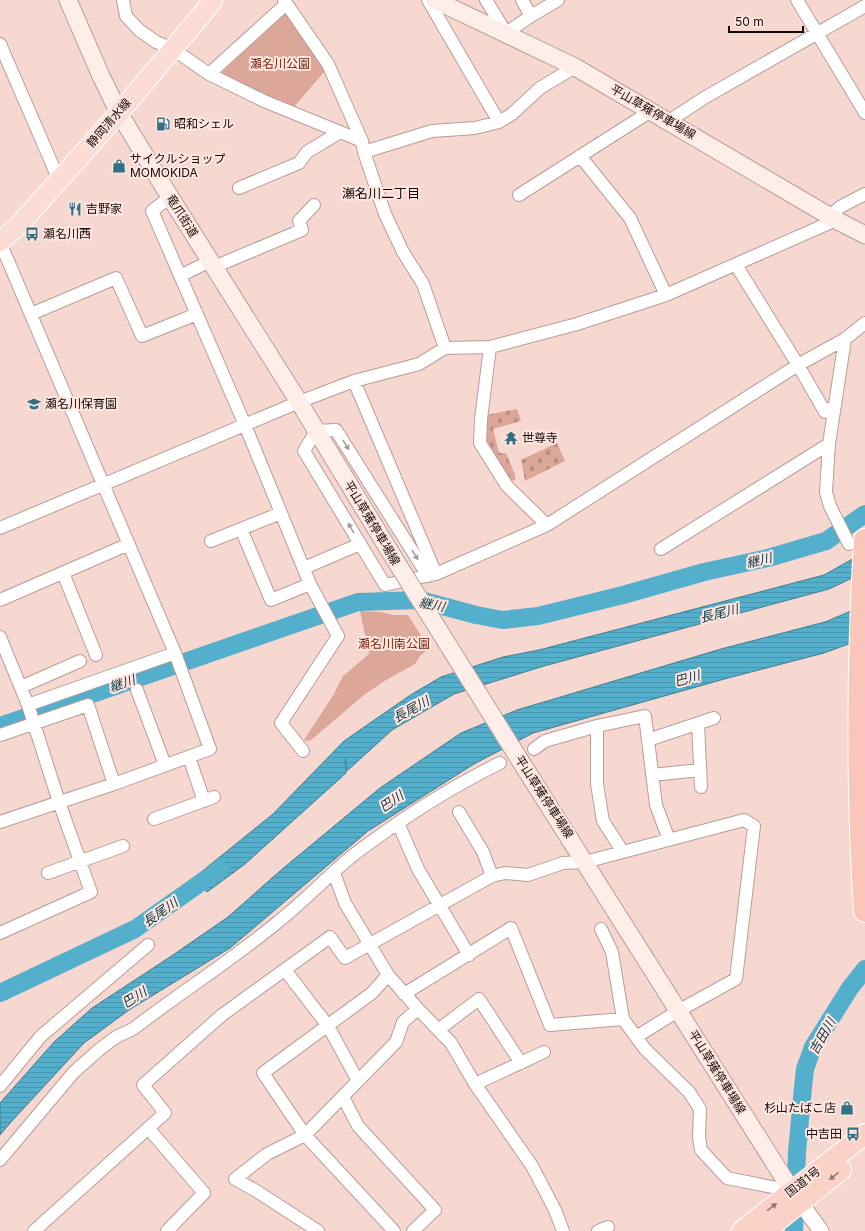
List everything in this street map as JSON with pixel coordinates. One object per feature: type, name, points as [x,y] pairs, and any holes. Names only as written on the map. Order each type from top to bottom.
[{"type":"highway","points":[[857,542],[862,601],[860,797],[865,911]]},
{"type":"highway","name":"国道1号","points":[[764,1231],[796,1197],[865,1134]]},
{"type":"highway","name":"国道1号","points":[[742,1231],[865,1152]]},
{"type":"main road","name":"竜爪街道","points":[[68,0],[119,113],[170,198],[299,402]]},
{"type":"main road","name":"静岡清水線","points":[[0,242],[19,225],[119,113],[213,0]]},
{"type":"main road","name":"平山草薙停車場線","points":[[435,0],[576,67],[833,218],[865,235]]},
{"type":"main road","name":"平山草薙停車場線","points":[[299,402],[516,754],[586,862],[796,1197]]},
{"type":"street","points":[[123,0],[126,16],[139,30],[156,42],[172,49],[210,74],[264,101],[340,132],[363,147],[432,131],[475,128],[499,122],[512,114],[540,88],[576,67]]},
{"type":"street","points":[[428,0],[499,122]]},
{"type":"street","points":[[486,0],[506,33],[558,0]]},
{"type":"street","points":[[522,0],[531,16]]},
{"type":"street","points":[[797,0],[865,113]]},
{"type":"street","points":[[210,74],[285,2],[328,64],[363,147],[385,214],[402,252],[423,284],[445,348]]},
{"type":"street","points":[[669,121],[704,98],[865,6]]},
{"type":"street","points":[[0,44],[59,180]]},
{"type":"street","points":[[519,195],[651,111]]},
{"type":"street","points":[[239,188],[299,163],[306,152],[340,132]]},
{"type":"street","points":[[580,156],[630,218],[666,295]]},
{"type":"street","points":[[0,528],[299,402],[354,381],[419,364],[445,348],[490,347],[577,324],[666,295],[736,265],[814,228],[833,218],[840,207],[865,194]]},
{"type":"street","points":[[170,198],[152,211],[245,425],[310,584],[338,636],[281,723],[303,751]]},
{"type":"street","points":[[180,276],[302,230],[299,221],[314,205]]},
{"type":"street","points":[[0,242],[175,652],[210,750],[0,822]]},
{"type":"street","points":[[736,265],[798,365],[825,412],[835,406]]},
{"type":"street","points":[[31,314],[116,278],[142,336],[197,314]]},
{"type":"street","points":[[432,575],[336,430],[316,431],[304,451],[385,585],[432,575],[546,525],[798,365],[845,339],[865,323]]},
{"type":"street","points":[[845,339],[829,444],[826,492],[830,506],[838,522],[857,542]]},
{"type":"street","points":[[490,347],[481,419],[480,444],[507,486],[546,525]]},
{"type":"street","points":[[354,381],[432,575]]},
{"type":"street","points":[[661,549],[829,444]]},
{"type":"street","points":[[211,541],[281,513]]},
{"type":"street","points":[[241,529],[271,600],[310,584]]},
{"type":"street","points":[[0,600],[129,544]]},
{"type":"street","points":[[304,568],[360,544]]},
{"type":"street","points":[[63,573],[96,655]]},
{"type":"street","points":[[0,637],[28,705],[59,802],[91,892],[0,933]]},
{"type":"street","points":[[28,705],[175,652]]},
{"type":"street","points":[[21,686],[80,661]]},
{"type":"street","points":[[137,690],[165,765]]},
{"type":"street","points":[[0,735],[88,705],[114,784]]},
{"type":"street","points":[[534,749],[545,741],[597,726],[645,716],[656,805],[669,840]]},
{"type":"street","points":[[648,740],[714,718]]},
{"type":"street","points":[[698,724],[701,787]]},
{"type":"street","points":[[597,726],[597,784],[603,821],[623,852]]},
{"type":"street","points":[[154,819],[209,799],[189,757]]},
{"type":"street","points":[[0,1160],[74,1072],[100,1049],[116,1037],[133,1029],[241,952],[280,921],[355,854],[398,823],[471,777],[500,763]]},
{"type":"street","points":[[652,775],[700,770]]},
{"type":"street","points":[[460,812],[483,852],[492,876]]},
{"type":"street","points":[[34,1231],[165,1113],[143,1085],[222,1015],[330,937],[345,958],[492,876],[505,873],[528,875],[562,863],[586,862],[744,820],[754,826],[736,979],[678,1011],[636,1037]]},
{"type":"street","points":[[398,823],[418,869],[469,955]]},
{"type":"street","points":[[48,873],[123,846]]},
{"type":"street","points":[[334,873],[345,903],[388,975],[451,1044],[475,1084],[532,1166],[555,1210],[564,1231]]},
{"type":"street","points":[[404,994],[511,928],[550,1025],[622,1019]]},
{"type":"street","points":[[601,929],[612,952],[622,1019],[645,1049],[689,1092],[700,1109],[701,1150],[728,1178],[796,1197],[821,1231]]},
{"type":"street","points":[[0,1086],[41,1036],[148,945]]},
{"type":"street","points":[[284,970],[328,1026],[358,1081]]},
{"type":"street","points":[[388,975],[372,993],[263,1073],[306,1135],[394,1231]]},
{"type":"street","points":[[438,1030],[479,999],[521,1062]]},
{"type":"street","points":[[318,1231],[235,1179],[267,1154],[306,1135],[396,1042],[403,1022],[418,1009]]},
{"type":"street","points":[[475,1084],[544,1052]]},
{"type":"street","points":[[344,1097],[358,1126],[435,1210],[413,1231]]},
{"type":"street","points":[[148,1128],[204,1193],[167,1231]]},
{"type":"green space","name":"瀬名川公園","points":[[285,12],[325,71],[293,108],[220,74]]},
{"type":"green space","points":[[517,409],[521,421],[493,429],[499,453],[506,453],[515,475],[515,480],[509,481],[483,442],[486,415]]},
{"type":"green space","points":[[557,443],[565,461],[525,481],[521,460]]},
{"type":"green space","name":"瀬名川南公園","points":[[360,611],[408,615],[429,648],[420,656],[415,664],[386,680],[364,695],[311,740],[306,741],[304,740],[334,694],[343,676],[369,654]]},
{"type":"water","points":[[865,552],[865,572],[829,589],[544,666],[454,694],[392,730],[347,771],[345,759],[346,773],[245,864],[207,892],[195,877],[273,814],[344,741],[412,694],[441,677],[503,657],[539,650],[824,575]]},
{"type":"water","name":"巴川","points":[[865,605],[865,638],[824,653],[728,678],[533,733],[474,764],[368,831],[230,948],[129,1010],[84,1043],[0,1135],[0,1103],[54,1042],[92,1008],[228,917],[280,871],[380,788],[461,733],[517,710],[721,649],[825,622]]},
{"type":"waterway","name":"継川","points":[[0,726],[358,602],[420,600],[476,615],[503,620],[538,616],[623,595],[704,572],[768,558],[826,541],[865,514]]},
{"type":"waterway","name":"長尾川","points":[[0,993],[135,929],[220,869]]},
{"type":"waterway","name":"吉田川","points":[[794,1231],[797,1152],[805,1069],[813,1047],[850,988],[865,969]]},
{"type":"place","name":"昭和シェル","points":[[163,124]]},
{"type":"place","name":"サイクルショップ MOMOKIDA","points":[[119,166]]},
{"type":"place","name":"吉野家","points":[[75,209]]},
{"type":"place","name":"瀬名川西","points":[[32,234]]},
{"type":"place","name":"瀬名川保育園","points":[[34,404]]},
{"type":"place","name":"世尊寺","points":[[511,438]]},
{"type":"place","name":"杉山たばこ店","points":[[847,1108]]},
{"type":"place","name":"中吉田","points":[[853,1134]]},
{"type":"district","name":"瀬名川二丁目","points":[[381,193]]}]
